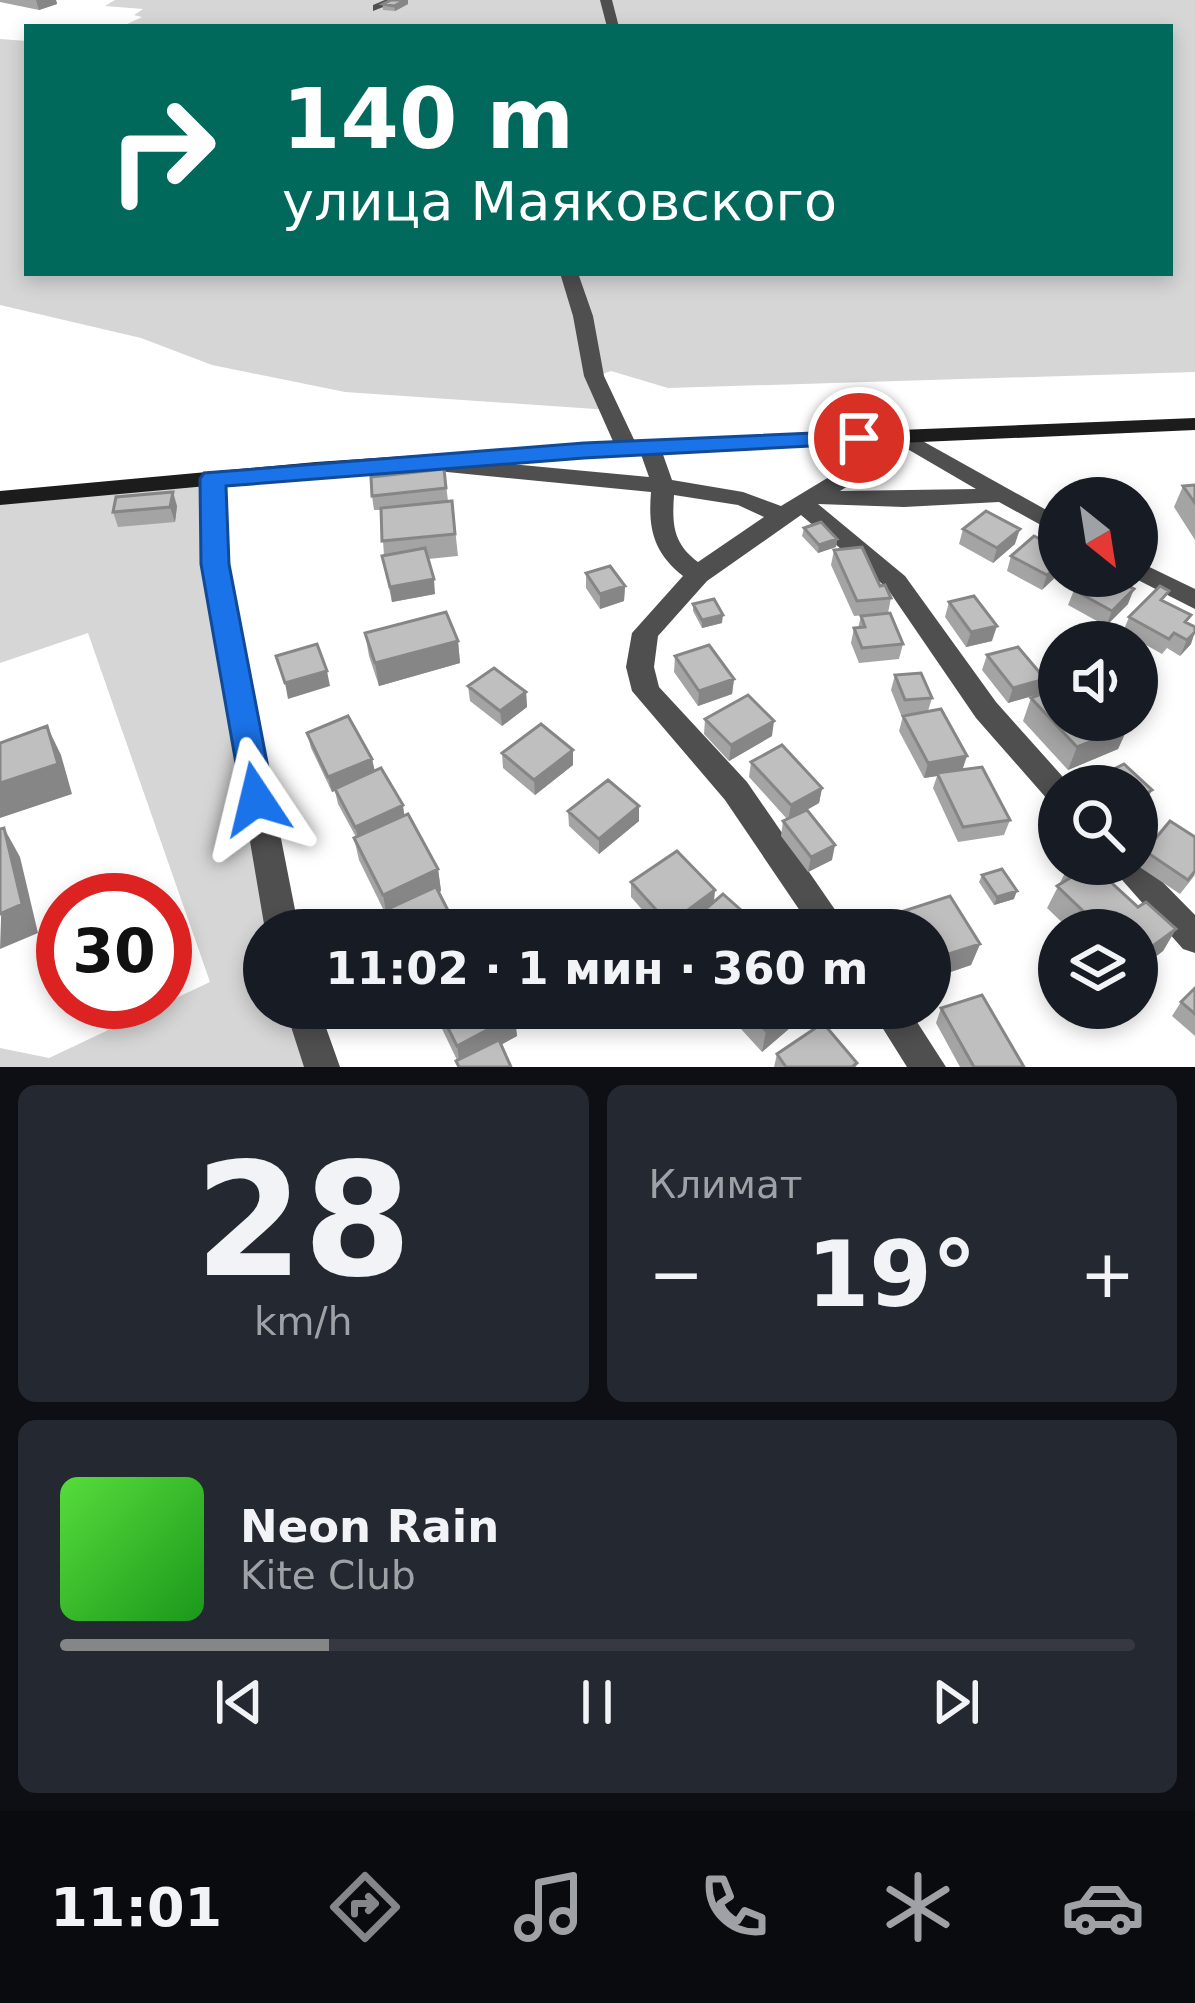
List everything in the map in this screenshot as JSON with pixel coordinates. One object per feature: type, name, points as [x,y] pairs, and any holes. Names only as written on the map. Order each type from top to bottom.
[{"type":"main road","points":[[0,498],[638,447],[1195,424]]},
{"type":"street","points":[[377,8],[395,0]]},
{"type":"street","points":[[570,276],[594,376],[663,486],[660,530],[678,559],[698,575]]},
{"type":"street","points":[[817,909],[736,791],[646,691],[640,667],[645,633],[698,575],[890,450],[901,436],[1038,515]]},
{"type":"street","points":[[411,462],[663,486],[801,506],[998,495]]},
{"type":"street","points":[[213,479],[215,564],[278,909]]},
{"type":"street","points":[[801,506],[896,581],[986,710],[1038,768]]},
{"type":"street","points":[[1158,580],[1195,600]]},
{"type":"street","points":[[1144,885],[1195,938]]},
{"type":"street","points":[[309,1029],[322,1067]]},
{"type":"street","points":[[902,1029],[928,1067]]},
{"type":"shaded area","points":[[115,0],[1195,0],[1195,372],[668,388],[611,371],[594,377],[610,410],[345,392],[212,365],[141,338],[0,305],[0,39],[24,41],[24,276],[1173,276],[1173,24],[127,24],[142,17],[134,15],[143,9],[105,6]]},
{"type":"shaded area","points":[[213,479],[279,909],[243,909],[243,1029],[309,1029],[322,1067],[0,1067],[0,1048],[49,1058],[110,1029],[192,1029],[192,990],[210,982],[192,931],[192,873],[172,873],[88,633],[0,663],[0,498]]},
{"type":"building","points":[[444,469],[446,488],[372,496],[371,477]]},
{"type":"building","points":[[1195,485],[1195,503],[1183,486]]},
{"type":"building","points":[[173,492],[170,507],[113,512],[116,497]]},
{"type":"building","points":[[452,501],[455,534],[382,541],[381,508]]},
{"type":"building","points":[[986,511],[1020,529],[997,548],[963,529]]},
{"type":"building","points":[[821,522],[837,539],[819,545],[804,528]]},
{"type":"building","points":[[1034,536],[1038,538],[1038,570],[1011,556]]},
{"type":"building","points":[[862,547],[880,586],[885,585],[891,598],[857,601],[834,550]]},
{"type":"building","points":[[425,548],[434,579],[390,587],[382,556]]},
{"type":"building","points":[[610,566],[625,586],[600,594],[586,573]]},
{"type":"building","points":[[1158,588],[1169,591],[1161,600],[1191,615],[1185,622],[1195,632],[1187,640],[1174,633],[1169,639],[1158,633],[1158,621],[1129,617],[1149,597],[1158,597]]},
{"type":"building","points":[[974,596],[997,626],[971,632],[949,602]]},
{"type":"building","points":[[1087,597],[1126,597],[1112,611]]},
{"type":"building","points":[[714,599],[723,615],[702,620],[693,604]]},
{"type":"building","points":[[446,612],[458,641],[375,663],[365,633]]},
{"type":"building","points":[[890,613],[903,644],[862,648],[854,628],[865,627],[861,616]]},
{"type":"building","points":[[317,644],[327,671],[285,683],[276,656]]},
{"type":"building","points":[[709,645],[734,679],[699,691],[675,656]]},
{"type":"building","points":[[1018,647],[1038,671],[1038,681],[1013,688],[987,655]]},
{"type":"building","points":[[494,668],[526,692],[500,711],[468,686]]},
{"type":"building","points":[[921,673],[932,698],[905,700],[895,675]]},
{"type":"building","points":[[748,695],[774,721],[731,745],[705,719]]},
{"type":"building","points":[[941,709],[967,756],[928,763],[903,716]]},
{"type":"building","points":[[348,716],[372,759],[328,777],[307,733]]},
{"type":"building","points":[[541,724],[573,750],[534,780],[502,753]]},
{"type":"building","points":[[47,726],[58,764],[0,783],[0,743]]},
{"type":"building","points":[[782,745],[822,788],[791,805],[751,762]]},
{"type":"building","points":[[982,767],[1010,820],[963,827],[937,773]]},
{"type":"building","points":[[381,768],[403,805],[355,827],[335,789]]},
{"type":"building","points":[[608,780],[639,806],[599,839],[568,811]]},
{"type":"building","points":[[807,810],[835,845],[811,857],[783,821]]},
{"type":"building","points":[[408,814],[438,869],[383,895],[354,838]]},
{"type":"building","points":[[1170,821],[1195,837],[1195,871],[1188,880],[1158,860],[1158,835]]},
{"type":"building","points":[[4,828],[22,904],[0,914],[0,829]]},
{"type":"building","points":[[677,851],[715,890],[689,909],[655,909],[631,882]]},
{"type":"building","points":[[1002,869],[1017,891],[997,897],[982,875]]},
{"type":"building","points":[[1114,885],[1138,907],[1146,902],[1154,909],[1081,909],[1057,886]]},
{"type":"building","points":[[436,887],[447,909],[388,909]]},
{"type":"building","points":[[723,894],[740,909],[706,909]]},
{"type":"building","points":[[950,896],[980,944],[951,953],[951,909],[910,909]]},
{"type":"building","points":[[1158,913],[1176,929],[1158,942]]},
{"type":"building","points":[[1195,988],[1195,1014],[1181,1002]]},
{"type":"building","points":[[982,995],[1024,1067],[974,1067],[951,1026],[951,1005]]},
{"type":"building","points":[[448,1029],[489,1029],[457,1046]]},
{"type":"building","points":[[814,1029],[828,1029],[857,1063],[852,1067],[786,1067],[777,1054]]},
{"type":"building","points":[[499,1040],[511,1067],[459,1067],[456,1061]]},
{"type":"route","points":[[256,799],[215,564],[213,479],[584,450],[859,438]]}]
